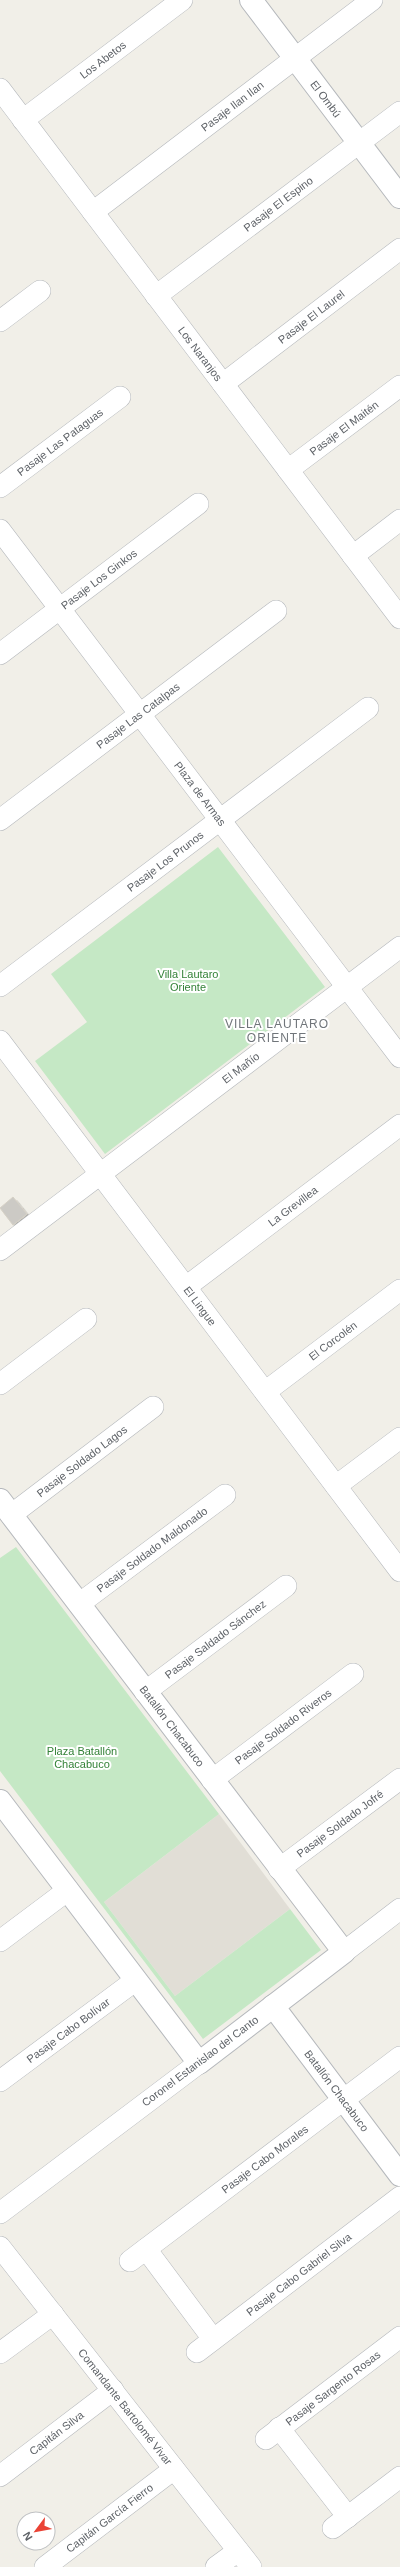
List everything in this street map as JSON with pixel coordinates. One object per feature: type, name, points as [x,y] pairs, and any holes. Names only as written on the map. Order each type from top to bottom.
[{"type":"street","name":"Los Abetos","points":[[24,120],[182,0]]},
{"type":"street","name":"El Ombú","points":[[251,0],[400,198]]},
{"type":"street","name":"Pasaje Ilan Ilan","points":[[93,212],[372,0]]},
{"type":"street","name":"Los Naranjos","points":[[0,89],[400,618]]},
{"type":"street","name":"Pasaje El Espino","points":[[156,296],[400,112]]},
{"type":"street","name":"Pasaje El Laurel","points":[[223,384],[400,249]]},
{"type":"street","points":[[0,321],[40,291]]},
{"type":"street","name":"Pasaje El Maitén","points":[[288,470],[400,386]]},
{"type":"street","name":"Pasaje Las Pataguas","points":[[0,487],[120,397]]},
{"type":"street","name":"Pasaje Los Ginkos","points":[[0,654],[198,504]]},
{"type":"street","points":[[353,556],[400,520]]},
{"type":"street","name":"Plaza de Armas","points":[[0,530],[400,1057]]},
{"type":"street","name":"Pasaje Las Catalpas","points":[[0,820],[276,611]]},
{"type":"street","name":"Pasaje Los Prunos","points":[[0,986],[368,708]]},
{"type":"street","name":"El Mañío","points":[[0,1250],[400,947]]},
{"type":"street","name":"El Lingue","points":[[0,1041],[400,1571]]},
{"type":"street","name":"La Grevillea","points":[[186,1287],[400,1125]]},
{"type":"street","name":"El Corcolén","points":[[265,1392],[400,1290]]},
{"type":"street","points":[[0,1384],[86,1319]]},
{"type":"street","name":"Pasaje Soldado Lagos","points":[[6,1508],[153,1407]]},
{"type":"street","points":[[336,1486],[400,1438]]},
{"type":"street","name":"Pasaje Soldado Maldonado","points":[[79,1604],[225,1495]]},
{"type":"street","name":"Batallón Chacabuco","points":[[6,1508],[344,1952]]},
{"type":"street","name":"Pasaje Saldado Sánchez","points":[[145,1692],[286,1586]]},
{"type":"street","name":"Pasaje Soldado Riveros","points":[[212,1780],[353,1674]]},
{"type":"street","name":"Pasaje Soldado Jofré","points":[[280,1868],[400,1779]]},
{"type":"street","points":[[0,1802],[199,2063]]},
{"type":"street","points":[[0,1941],[68,1890]]},
{"type":"street","name":"Coronel Estanislao del Canto","points":[[0,2213],[400,1909]]},
{"type":"street","name":"Pasaje Cabo Bolívar","points":[[0,2082],[136,1980]]},
{"type":"street","name":"Batallón Chacabuco","points":[[273,2006],[400,2175]]},
{"type":"street","name":"Pasaje Cabo Morales","points":[[213,2339],[138,2255],[400,2057]]},
{"type":"street","name":"Pasaje Cabo Gabriel Silva","points":[[197,2352],[400,2197]]},
{"type":"street","name":"Comandante Bartolomé Vivar","points":[[0,2247],[251,2567]]},
{"type":"street","points":[[0,2354],[53,2314]]},
{"type":"street","name":"Pasaje Sargento Rosas","points":[[400,2337],[273,2434],[340,2522],[400,2477]]},
{"type":"street","name":"Capitán Silva","points":[[0,2476],[113,2390]]},
{"type":"street","name":"Capitán García Fierro","points":[[45,2567],[174,2469]]},
{"type":"street","points":[[216,2567],[238,2550]]},
{"type":"shaded area","points":[[219,1814],[290,1909],[175,1996],[104,1902]]},
{"type":"green space","name":"Villa Lautaro Oriente","points":[[218,847],[325,987],[105,1154],[35,1061],[87,1022],[51,974]]},
{"type":"green space","name":"Plaza Batallón Chacabuco","points":[[16,1547],[219,1814],[104,1902],[175,1996],[290,1909],[321,1950],[203,2039],[0,1771],[0,1558]]},
{"type":"building","points":[[13,1197],[27,1214],[13,1225],[0,1208]]},
{"type":"district","name":"VILLA LAUTARO ORIENTE","points":[[277,1031]]}]
